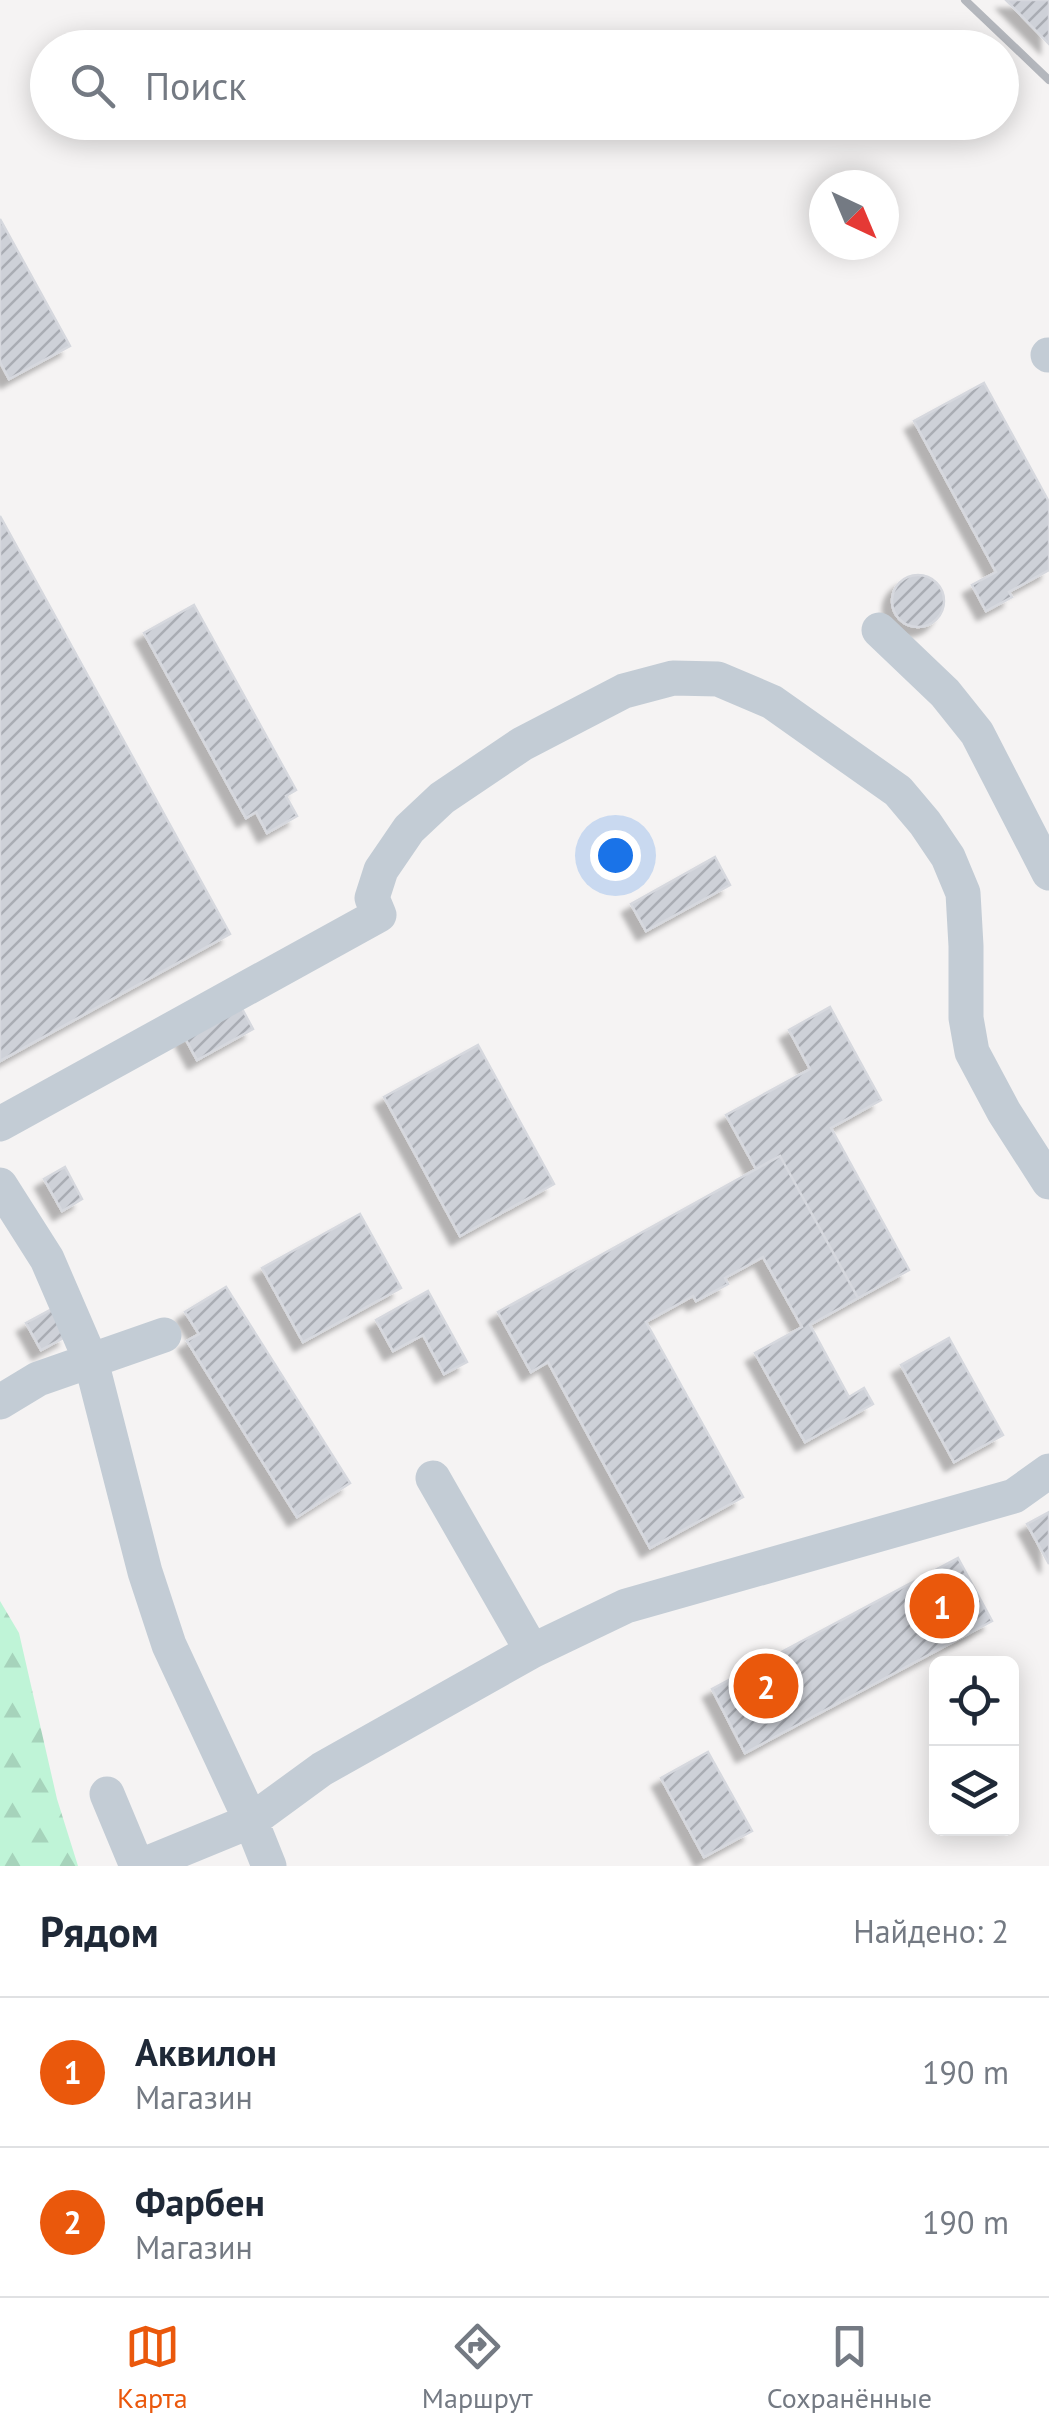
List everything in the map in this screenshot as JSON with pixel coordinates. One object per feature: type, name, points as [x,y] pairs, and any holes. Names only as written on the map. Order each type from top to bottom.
[{"type":"street","points":[[879,630],[945,693],[977,733],[1049,872]]},
{"type":"street","points":[[0,1124],[378,915],[372,898],[381,870],[409,829],[442,798],[522,744],[624,691],[673,678],[718,679],[772,702],[898,791],[926,823],[948,857],[963,894],[966,1018],[972,1052],[1004,1112],[1049,1182]]},
{"type":"street","points":[[1004,1112],[1049,1123]]},
{"type":"street","points":[[0,1185],[48,1260],[91,1361],[145,1572],[169,1646],[269,1866]]},
{"type":"street","points":[[0,1402],[38,1379],[164,1335]]},
{"type":"street","points":[[107,1794],[139,1866],[251,1822],[322,1769],[532,1651],[626,1606],[1014,1496],[1049,1471]]},
{"type":"street","points":[[433,1478],[532,1651]]},
{"type":"green space","points":[[0,1601],[19,1633],[57,1799],[78,1866],[0,1866]]},
{"type":"building","points":[[1006,0],[1049,0],[1049,44]]},
{"type":"building","points":[[0,219],[70,346],[9,379],[0,362]]},
{"type":"building","points":[[984,383],[1049,502],[1049,570],[1009,592],[1012,597],[986,611],[972,585],[996,572],[914,421]]},
{"type":"building","points":[[0,516],[230,934],[0,1061]]},
{"type":"building","points":[[918,575],[936,583],[944,601],[936,619],[918,627],[900,619],[892,601],[900,583]]},
{"type":"building","points":[[194,605],[296,790],[286,796],[297,816],[267,833],[256,812],[246,818],[144,633]]},
{"type":"building","points":[[715,857],[730,885],[646,931],[631,904]]},
{"type":"building","points":[[240,1005],[253,1029],[197,1060],[184,1036]]},
{"type":"building","points":[[830,1007],[881,1100],[831,1128],[909,1270],[858,1298],[780,1156],[756,1169],[726,1115],[810,1069],[789,1030]]},
{"type":"building","points":[[478,1045],[554,1184],[460,1236],[384,1097]]},
{"type":"building","points":[[780,1156],[858,1298],[810,1325],[849,1397],[864,1388],[873,1404],[805,1442],[755,1353],[802,1327],[763,1257],[725,1278],[728,1284],[696,1301],[693,1296],[646,1322],[743,1497],[650,1548],[548,1362],[531,1372],[498,1312]]},
{"type":"building","points":[[65,1167],[82,1199],[62,1211],[44,1179]]},
{"type":"building","points":[[360,1214],[401,1288],[303,1342],[262,1268]]},
{"type":"building","points":[[226,1287],[350,1483],[297,1517],[187,1341],[199,1334],[185,1312]]},
{"type":"building","points":[[428,1291],[467,1362],[444,1374],[423,1335],[393,1351],[376,1320]]},
{"type":"building","points":[[52,1309],[67,1336],[41,1350],[26,1323]]},
{"type":"building","points":[[949,1338],[1003,1435],[954,1462],[901,1365]]},
{"type":"building","points":[[1049,1512],[1049,1564],[1027,1524]]},
{"type":"building","points":[[958,1558],[992,1621],[745,1753],[712,1689]]},
{"type":"building","points":[[708,1752],[752,1831],[704,1857],[661,1778]]},
{"type":"railway","points":[[965,0],[996,30]]},
{"type":"railway","points":[[1019,51],[1049,80]]},
{"type":"place","name":"Аквилон","points":[[942,1606]]},
{"type":"place","name":"Фарбен","points":[[766,1686]]}]
